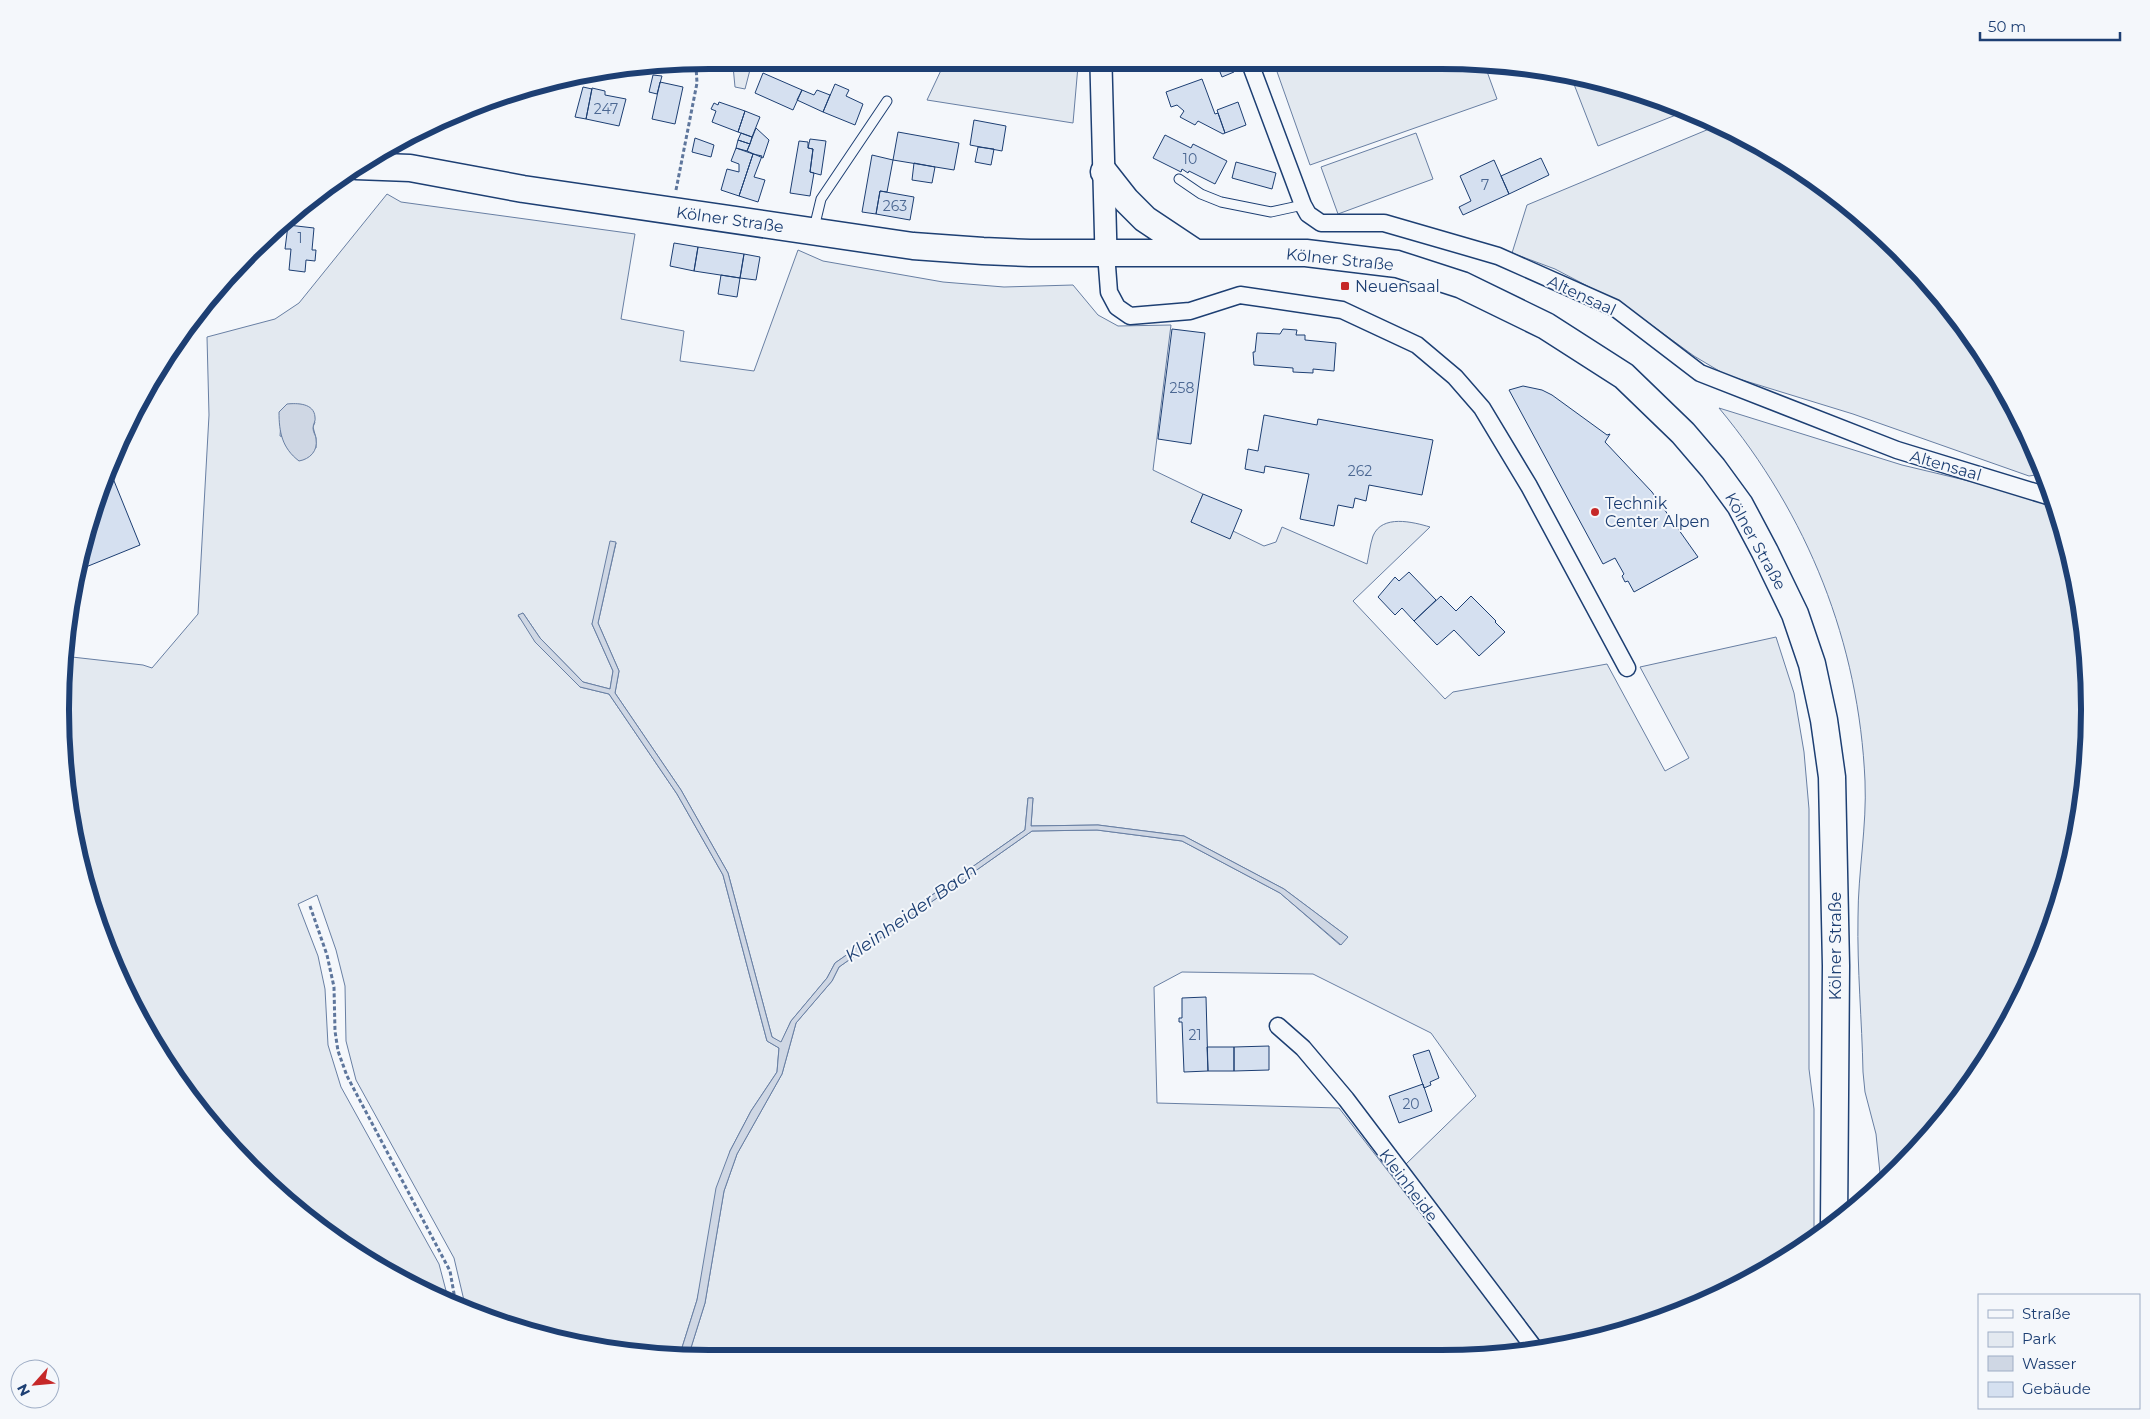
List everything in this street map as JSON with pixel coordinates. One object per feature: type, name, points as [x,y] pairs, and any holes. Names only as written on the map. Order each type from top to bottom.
[{"type":"main road","name":"Kölner Straße","points":[[371,167],[410,168],[523,189],[913,246],[983,252],[1306,253],[1397,264],[1462,285],[1546,326],[1624,376],[1683,432],[1740,505],[1794,614],[1812,664],[1824,720],[1831,768],[1836,966],[1834,1215]]},
{"type":"main road","points":[[1104,172],[1144,219],[1196,253]]},
{"type":"street","points":[[1101,69],[1106,253],[1109,292],[1117,307],[1130,316],[1190,311],[1240,295],[1342,310],[1417,345],[1455,377],[1482,408],[1529,486],[1627,668]]},
{"type":"street","name":"Altensaal","points":[[1252,69],[1303,206],[1308,214],[1321,223],[1384,223],[1498,256],[1615,308],[1700,372],[1897,450],[2042,491]]},
{"type":"street","name":"Kleinheide","points":[[1278,1026],[1303,1048],[1346,1099],[1531,1344]]},
{"type":"lane","points":[[813,231],[821,199],[887,102]]},
{"type":"lane","points":[[1179,179],[1215,199],[1246,207],[1271,212],[1303,206]]},
{"type":"path","points":[[672,210],[696,83],[696,69]]},
{"type":"path","points":[[310,906],[327,955],[334,987],[335,1031],[338,1051],[347,1076],[358,1101],[423,1217],[450,1271],[455,1297]]},
{"type":"green space","points":[[733,69],[750,69],[745,89],[735,87]]},
{"type":"green space","points":[[942,69],[1078,69],[1073,123],[927,100]]},
{"type":"green space","points":[[1276,69],[1487,70],[1497,99],[1310,165]]},
{"type":"green space","points":[[1573,83],[1646,103],[1677,115],[1598,146]]},
{"type":"green space","points":[[1710,129],[1724,135],[1761,155],[1831,201],[1894,256],[1949,319],[1973,354],[2015,426],[2036,475],[2029,476],[1853,414],[1726,375],[1694,356],[1646,321],[1595,290],[1555,269],[1512,253],[1527,205]]},
{"type":"green space","points":[[1416,133],[1433,179],[1338,214],[1321,167]]},
{"type":"green space","points":[[387,194],[401,202],[635,234],[621,319],[684,331],[680,361],[754,371],[798,250],[823,261],[943,282],[1004,287],[1073,285],[1098,315],[1118,326],[1171,325],[1153,470],[1203,494],[1191,522],[1233,531],[1264,546],[1276,542],[1282,527],[1367,564],[1373,536],[1377,529],[1383,525],[1398,521],[1430,527],[1353,601],[1445,699],[1453,692],[1607,664],[1665,771],[1689,758],[1640,667],[1776,637],[1794,693],[1804,752],[1809,809],[1809,1069],[1814,1109],[1814,1230],[1761,1264],[1724,1284],[1686,1301],[1606,1328],[1541,1342],[1405,1165],[1476,1096],[1431,1033],[1313,974],[1182,972],[1154,987],[1157,1103],[1339,1108],[1523,1345],[1440,1350],[690,1350],[705,1303],[724,1191],[737,1154],[782,1074],[796,1023],[832,981],[839,967],[1032,831],[1097,830],[1182,841],[1280,893],[1340,945],[1348,937],[1284,889],[1184,836],[1098,825],[1031,826],[1033,798],[1028,798],[1025,830],[835,963],[827,978],[791,1021],[781,1043],[772,1037],[728,873],[681,790],[615,693],[619,671],[598,623],[616,543],[592,624],[613,671],[610,689],[583,682],[540,638],[523,613],[518,616],[580,687],[609,694],[677,794],[723,875],[767,1041],[779,1048],[777,1072],[751,1111],[730,1151],[697,1300],[681,1349],[626,1345],[584,1338],[504,1316],[464,1301],[454,1258],[356,1080],[346,1041],[345,986],[336,950],[317,895],[298,904],[318,956],[325,989],[328,1045],[341,1087],[439,1264],[447,1293],[389,1264],[319,1218],[256,1163],[201,1100],[177,1065],[135,993],[118,955],[91,875],[81,835],[74,793],[69,710],[71,657],[143,665],[152,668],[198,614],[209,415],[207,337],[275,319],[299,303]],"holes":[[[315,422],[313,427],[316,448],[280,436],[281,423]]]},
{"type":"green space","points":[[1719,408],[1902,465],[2023,494],[2048,506],[2069,584],[2080,668],[2080,751],[2069,835],[2047,915],[2015,993],[1973,1065],[1949,1100],[1894,1163],[1880,1175],[1876,1134],[1865,1092],[1863,1072],[1858,956],[1859,883],[1865,815],[1865,781],[1861,730],[1852,680],[1840,631],[1823,583],[1803,537],[1779,492],[1751,449]]},
{"type":"water","points":[[287,404],[308,406],[314,412],[313,431],[316,438],[316,447],[310,456],[299,461],[285,445],[281,433],[279,412]]},
{"type":"water","name":"Kleinheider Bach","points":[[610,541],[616,542],[598,623],[619,671],[615,693],[681,790],[728,873],[772,1037],[781,1042],[791,1021],[827,978],[835,963],[1025,830],[1028,798],[1033,798],[1031,826],[1098,825],[1184,836],[1284,889],[1348,937],[1341,945],[1280,893],[1182,841],[1097,830],[1032,831],[839,967],[832,981],[796,1023],[782,1074],[737,1154],[724,1191],[705,1303],[690,1350],[681,1349],[697,1300],[716,1188],[730,1151],[751,1111],[777,1072],[779,1048],[767,1041],[723,875],[677,794],[609,694],[580,687],[535,642],[518,615],[523,613],[540,638],[583,682],[610,689],[613,671],[592,624]]},
{"type":"building","points":[[1219,69],[1233,69],[1234,72],[1222,77]]},
{"type":"building","points":[[763,73],[802,90],[793,110],[755,93]]},
{"type":"building","points":[[653,75],[662,76],[657,94],[649,92]]},
{"type":"building","points":[[1202,79],[1215,114],[1218,113],[1225,133],[1223,134],[1198,121],[1195,125],[1180,117],[1184,111],[1177,105],[1171,107],[1166,92]]},
{"type":"building","points":[[660,82],[683,87],[675,124],[652,119]]},
{"type":"building","points":[[835,84],[849,90],[846,96],[863,104],[855,125],[823,112]]},
{"type":"building","points":[[583,87],[592,89],[586,119],[575,117]]},
{"type":"building","points":[[592,88],[605,91],[605,95],[626,99],[619,126],[586,119]]},
{"type":"building","points":[[802,90],[814,95],[817,90],[830,95],[823,112],[797,100]]},
{"type":"building","points":[[719,102],[745,111],[738,132],[712,122],[716,111],[711,109],[714,103],[718,105]]},
{"type":"building","points":[[1238,102],[1246,125],[1225,133],[1217,110]]},
{"type":"building","points":[[745,111],[760,117],[752,137],[738,132]]},
{"type":"building","points":[[974,120],[1006,126],[1002,151],[970,145]]},
{"type":"building","points":[[756,128],[769,140],[763,158],[747,151]]},
{"type":"building","points":[[898,132],[959,143],[954,170],[893,160]]},
{"type":"building","points":[[741,133],[752,137],[750,144],[738,140]]},
{"type":"building","points":[[1165,135],[1191,148],[1193,144],[1227,161],[1215,184],[1189,171],[1188,173],[1182,169],[1181,172],[1153,158]]},
{"type":"building","points":[[695,138],[714,145],[711,157],[692,152]]},
{"type":"building","points":[[810,139],[826,141],[821,175],[810,172],[813,149],[808,148]]},
{"type":"building","points":[[738,140],[750,144],[747,151],[736,148]]},
{"type":"building","points":[[799,141],[808,142],[808,148],[813,149],[810,172],[814,173],[810,196],[790,193]]},
{"type":"building","points":[[978,147],[994,149],[991,165],[975,162]]},
{"type":"building","points":[[736,148],[753,154],[739,196],[721,190],[727,169],[739,172],[739,164],[731,161]]},
{"type":"building","points":[[753,154],[762,156],[754,177],[765,180],[758,202],[739,196]]},
{"type":"building","points":[[872,155],[893,160],[887,192],[880,191],[876,214],[862,212]]},
{"type":"building","points":[[1541,158],[1549,175],[1509,194],[1501,176]]},
{"type":"building","points":[[1494,160],[1509,194],[1463,215],[1459,207],[1471,201],[1460,176]]},
{"type":"building","points":[[1236,162],[1276,173],[1272,189],[1232,178]]},
{"type":"building","points":[[914,163],[935,167],[932,183],[912,180]]},
{"type":"building","points":[[880,191],[914,197],[910,220],[876,214]]},
{"type":"building","points":[[290,225],[314,228],[312,250],[316,250],[315,261],[306,260],[305,272],[289,270],[291,249],[285,249],[288,227]]},
{"type":"building","points":[[674,243],[698,247],[694,271],[670,266]]},
{"type":"building","points":[[698,247],[744,254],[740,278],[694,271]]},
{"type":"building","points":[[744,254],[760,257],[756,280],[740,278]]},
{"type":"building","points":[[721,275],[740,278],[737,297],[718,294]]},
{"type":"building","points":[[1172,329],[1205,333],[1191,444],[1158,439]]},
{"type":"building","points":[[1283,329],[1297,330],[1296,335],[1305,335],[1305,340],[1336,343],[1334,371],[1313,369],[1313,373],[1293,372],[1293,368],[1254,365],[1253,352],[1255,352],[1257,333],[1280,334]]},
{"type":"building","points":[[1523,386],[1542,390],[1552,395],[1607,435],[1610,434],[1605,442],[1652,492],[1698,557],[1634,592],[1628,581],[1625,582],[1622,576],[1624,574],[1615,558],[1603,564],[1509,390]]},
{"type":"building","points":[[1264,415],[1317,425],[1318,419],[1433,440],[1422,495],[1369,485],[1366,501],[1355,498],[1353,508],[1338,505],[1334,526],[1300,519],[1309,474],[1265,466],[1264,473],[1245,469],[1248,449],[1258,451]]},
{"type":"building","points":[[113,478],[140,545],[85,567],[103,504]]},
{"type":"building","points":[[1203,494],[1242,510],[1230,539],[1191,522]]},
{"type":"building","points":[[1409,572],[1436,600],[1414,621],[1402,608],[1395,615],[1378,597],[1395,577],[1399,581]]},
{"type":"building","points":[[1441,596],[1456,611],[1471,596],[1505,632],[1479,656],[1454,630],[1437,645],[1414,621]]},
{"type":"building","points":[[1206,997],[1208,1071],[1184,1072],[1182,1022],[1179,1022],[1179,1018],[1182,1018],[1182,998]]},
{"type":"building","points":[[1269,1046],[1269,1070],[1234,1071],[1234,1047]]},
{"type":"building","points":[[1207,1047],[1234,1047],[1234,1071],[1208,1071]]},
{"type":"building","points":[[1429,1050],[1439,1078],[1430,1082],[1431,1085],[1424,1088],[1413,1055]]},
{"type":"building","points":[[1423,1084],[1432,1111],[1399,1123],[1389,1096]]},
{"type":"place","name":"Neuensaal","points":[[1345,286]]},
{"type":"place","name":"Technik Center Alpen","points":[[1595,512]]}]
